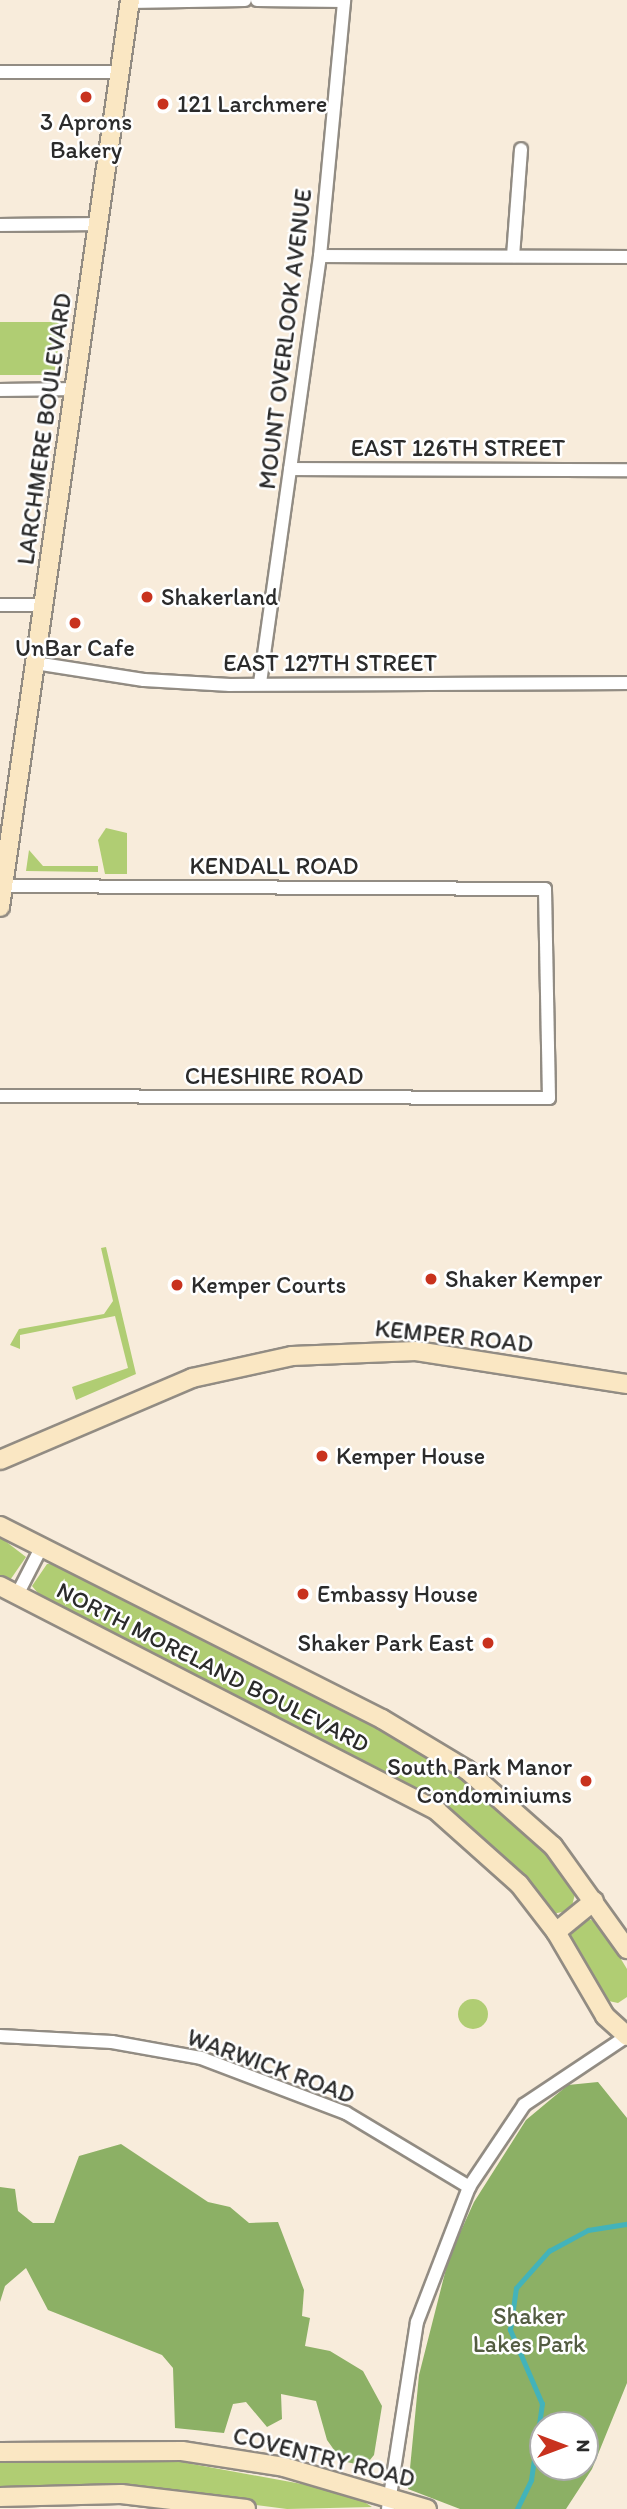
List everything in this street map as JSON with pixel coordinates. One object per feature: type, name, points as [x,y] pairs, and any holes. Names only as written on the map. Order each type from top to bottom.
[{"type":"main road","name":"LARCHMERE BOULEVARD","points":[[0,907],[4,851],[35,663],[130,1]]},
{"type":"main road","name":"KEMPER ROAD","points":[[0,1460],[183,1381],[292,1356],[416,1351],[627,1384]]},
{"type":"main road","name":"NORTH MORELAND BOULEVARD","points":[[0,1526],[382,1719],[467,1770],[554,1846],[627,1949]]},
{"type":"main road","name":"NORTH MORELAND BOULEVARD","points":[[0,1586],[437,1811],[519,1884],[556,1932],[605,2016],[627,2036]]},
{"type":"main road","points":[[556,1932],[594,1901]]},
{"type":"main road","name":"COVENTRY ROAD","points":[[0,2452],[182,2451],[284,2467],[390,2503],[427,2509]]},
{"type":"main road","points":[[0,2497],[121,2494],[246,2509]]},
{"type":"street","points":[[130,1],[245,0]]},
{"type":"street","points":[[257,0],[344,0]]},
{"type":"street","name":"MOUNT OVERLOOK AVENUE","points":[[260,683],[320,256],[344,0]]},
{"type":"street","points":[[0,72],[120,72]]},
{"type":"street","points":[[513,256],[521,149]]},
{"type":"street","points":[[0,226],[98,224]]},
{"type":"street","points":[[320,256],[627,257]]},
{"type":"street","points":[[0,390],[74,389]]},
{"type":"street","name":"EAST 126TH STREET","points":[[290,469],[627,470]]},
{"type":"street","points":[[0,605],[43,605]]},
{"type":"street","name":"EAST 127TH STREET","points":[[35,663],[144,680],[260,683],[627,683]]},
{"type":"street","name":"KENDALL ROAD","points":[[3,886],[545,888],[549,1098]]},
{"type":"street","name":"CHESHIRE ROAD","points":[[0,1096],[549,1098]]},
{"type":"street","points":[[16,1595],[41,1548]]},
{"type":"street","name":"WARWICK ROAD","points":[[0,2036],[112,2042],[201,2058],[346,2112],[469,2187]]},
{"type":"street","points":[[390,2503],[417,2322],[469,2187],[524,2105],[627,2036]]},
{"type":"green space","points":[[0,322],[62,322],[54,375],[0,375]]},
{"type":"green space","points":[[106,828],[127,833],[127,874],[105,874],[98,840]]},
{"type":"green space","points":[[29,850],[43,866],[98,866],[98,872],[26,871]]},
{"type":"green space","points":[[106,1247],[136,1374],[76,1400],[72,1387],[128,1368],[115,1316],[20,1335],[20,1349],[10,1345],[19,1329],[104,1314],[113,1301],[101,1248]]},
{"type":"green space","points":[[0,1537],[26,1557],[8,1583],[0,1579]]},
{"type":"green space","points":[[47,1564],[59,1564],[358,1716],[474,1784],[542,1845],[576,1890],[571,1910],[553,1914],[449,1812],[411,1788],[46,1603],[32,1586]]},
{"type":"green space","points":[[586,1918],[599,1923],[627,1969],[627,1997],[618,2003],[604,2000],[567,1934]]},
{"type":"green space","points":[[473,1999],[484,2003],[488,2014],[484,2025],[473,2029],[462,2025],[458,2014],[462,2003]]},
{"type":"green space","name":"Shaker Lakes Park","points":[[598,2082],[627,2118],[627,2383],[599,2452],[599,2411],[529,2411],[529,2481],[584,2481],[566,2509],[460,2509],[408,2489],[419,2375],[449,2257],[474,2202],[526,2120],[568,2085]]},
{"type":"green space","points":[[121,2144],[208,2202],[230,2207],[249,2223],[278,2222],[304,2290],[302,2316],[310,2318],[305,2346],[330,2351],[363,2371],[382,2406],[374,2455],[365,2466],[342,2461],[327,2440],[316,2401],[281,2394],[282,2419],[267,2427],[246,2402],[233,2404],[224,2433],[175,2428],[173,2368],[162,2355],[48,2310],[26,2268],[5,2286],[0,2302],[0,2187],[15,2189],[18,2211],[33,2223],[54,2223],[79,2156]]},
{"type":"green space","points":[[0,2459],[165,2459],[351,2493],[372,2507],[287,2509],[104,2486],[0,2491]]},
{"type":"waterway","points":[[517,2509],[531,2480],[542,2404],[510,2330],[516,2288],[549,2251],[588,2230],[627,2224]]},
{"type":"place","name":"3 Aprons Bakery","points":[[86,97]]},
{"type":"place","name":"121 Larchmere","points":[[163,104]]},
{"type":"place","name":"Shakerland","points":[[147,597]]},
{"type":"place","name":"UnBar Cafe","points":[[75,623]]},
{"type":"place","name":"Shaker Kemper","points":[[431,1279]]},
{"type":"place","name":"Kemper Courts","points":[[177,1285]]},
{"type":"place","name":"Kemper House","points":[[322,1456]]},
{"type":"place","name":"Embassy House","points":[[303,1594]]},
{"type":"place","name":"Shaker Park East","points":[[488,1643]]},
{"type":"place","name":"South Park Manor Condominiums","points":[[586,1781]]}]
